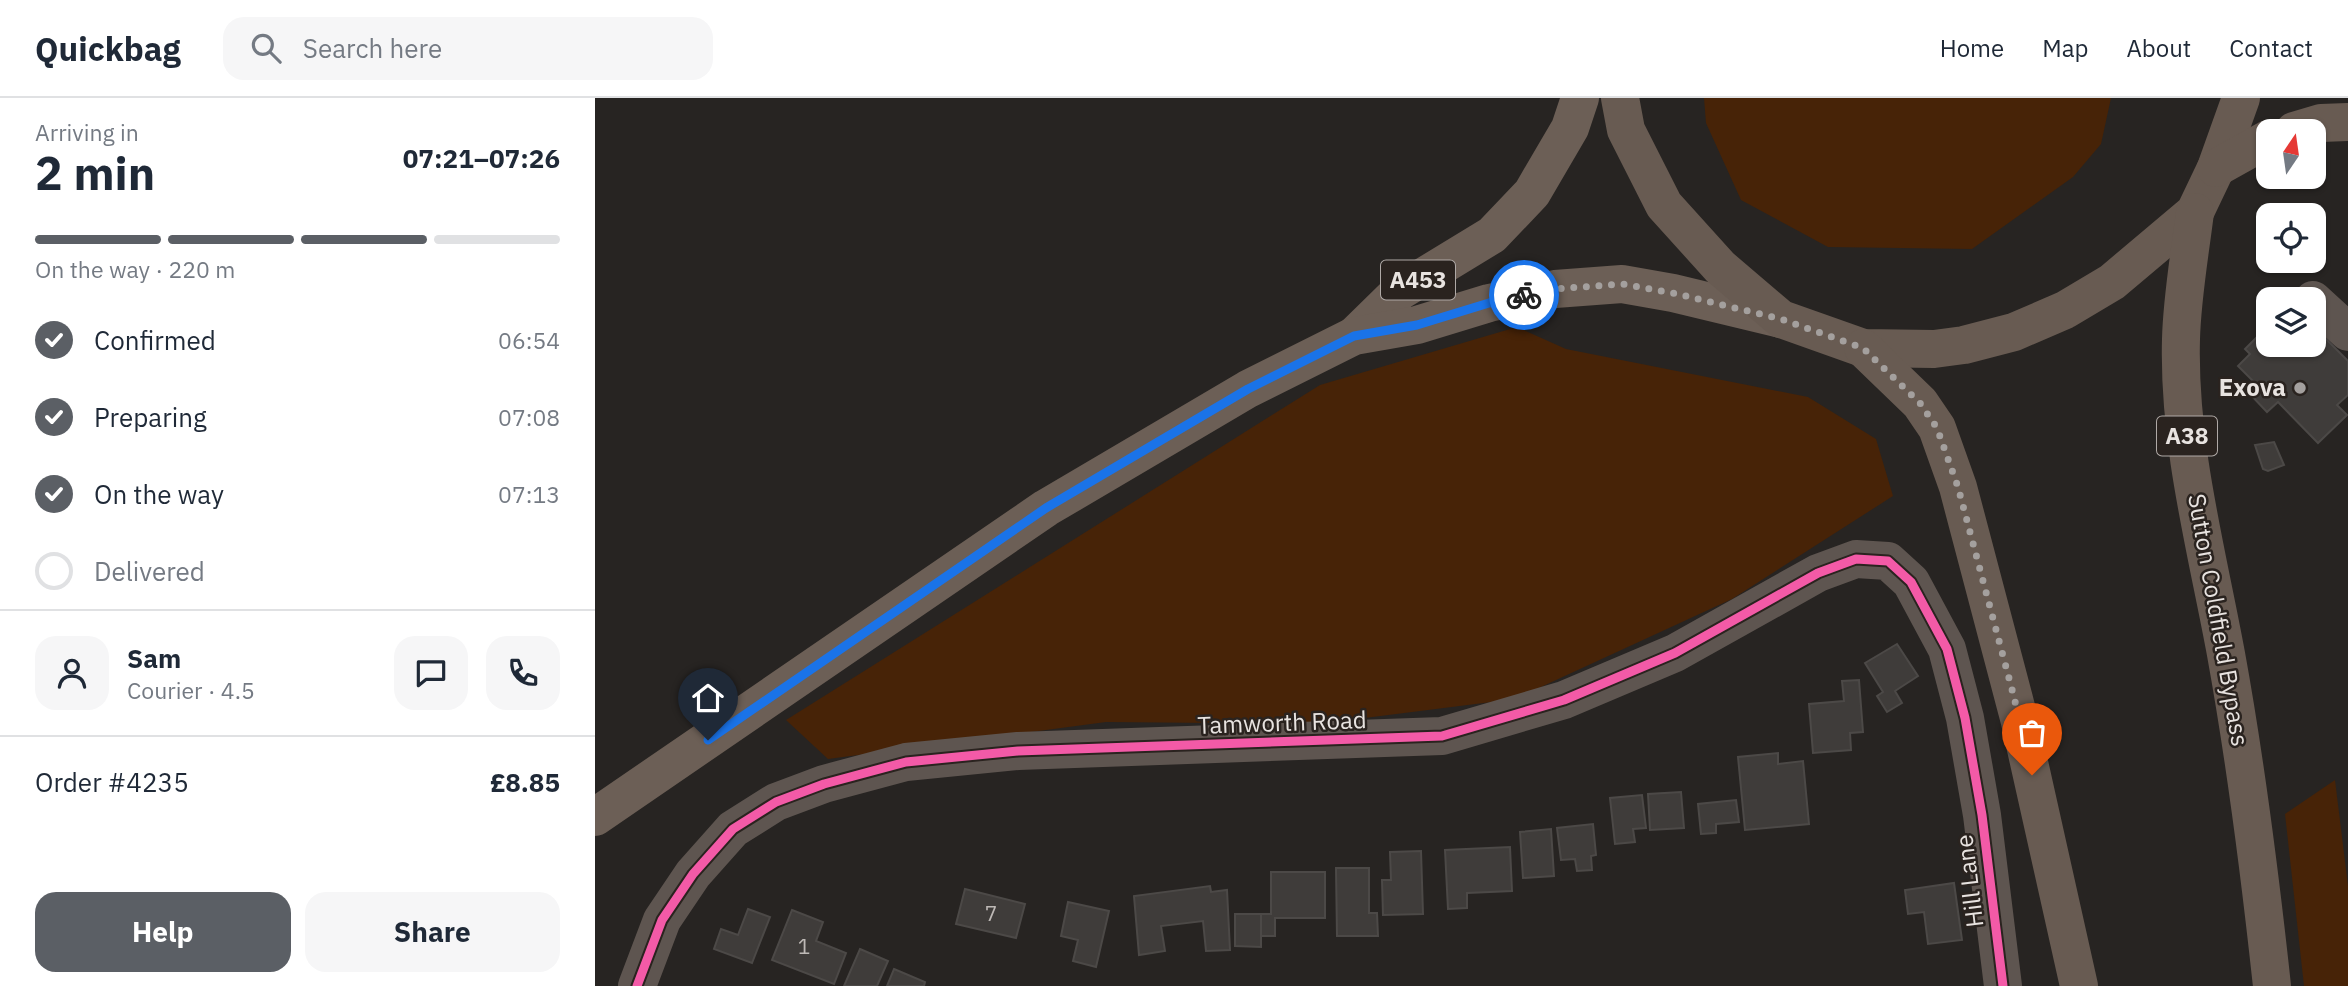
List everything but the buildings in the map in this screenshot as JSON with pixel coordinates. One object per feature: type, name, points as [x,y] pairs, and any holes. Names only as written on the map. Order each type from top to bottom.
[{"type":"highway","points":[[1620,98],[1626,130],[1664,205],[1720,267],[1781,319],[1863,348],[1934,349],[1964,345],[2014,332],[2065,310],[2112,282],[2195,212],[2216,168],[2241,98]]},
{"type":"highway","points":[[2326,123],[2348,122]]},
{"type":"highway","points":[[2216,168],[2256,146]]},
{"type":"highway","name":"Sutton Coldfield Bypass","points":[[2195,212],[2181,338],[2185,415],[2195,488],[2227,657],[2259,871],[2272,986]]},
{"type":"highway","points":[[1863,348],[1920,403],[1937,428],[1958,487],[2020,722],[2079,986]]},
{"type":"main road","name":"A453","points":[[1354,336],[1399,291],[1492,236],[1532,193],[1570,128],[1580,98]]},
{"type":"main road","name":"A453","points":[[595,817],[1046,508],[1248,389],[1354,336],[1417,325],[1489,303],[1555,289],[1622,284],[1673,293],[1781,319]]},
{"type":"street","points":[[2326,312],[2348,332]]},
{"type":"street","name":"Tamworth Road","points":[[637,986],[661,920],[693,874],[733,829],[776,803],[824,784],[894,765],[1018,751],[1442,736],[1564,700],[1675,653],[1818,573],[1856,559],[1888,561],[1911,582],[1947,649]]},
{"type":"street","name":"Hill Lane","points":[[1947,649],[1965,718],[1982,815],[2003,986]]},
{"type":"shaded area","points":[[1704,98],[2111,98],[2101,144],[2073,177],[1972,249],[1828,247],[1741,200],[1706,123]]},
{"type":"shaded area","points":[[1517,327],[1566,349],[1808,397],[1876,439],[1893,496],[1732,599],[1515,699],[1317,724],[1106,722],[828,759],[786,720],[1320,385]]},
{"type":"shaded area","points":[[2335,780],[2348,886],[2348,986],[2304,986],[2285,814]]},
{"type":"cycle path","points":[[637,986],[662,920],[693,874],[733,829],[776,802],[824,784],[906,762],[1018,751],[1442,736],[1564,700],[1675,653],[1818,573],[1856,559],[1888,561],[1911,582],[1947,649],[1965,718],[1982,815],[2003,986]]},
{"type":"way so far","points":[[1524,295],[1555,289],[1622,284],[1673,293],[1781,319],[1863,348],[1920,403],[1937,428],[1958,487],[2032,775]]},
{"type":"place","name":"Exova","points":[[2300,388]]},
{"type":"route","points":[[708,740],[1046,508],[1248,389],[1354,336],[1417,325],[1524,295]]}]
